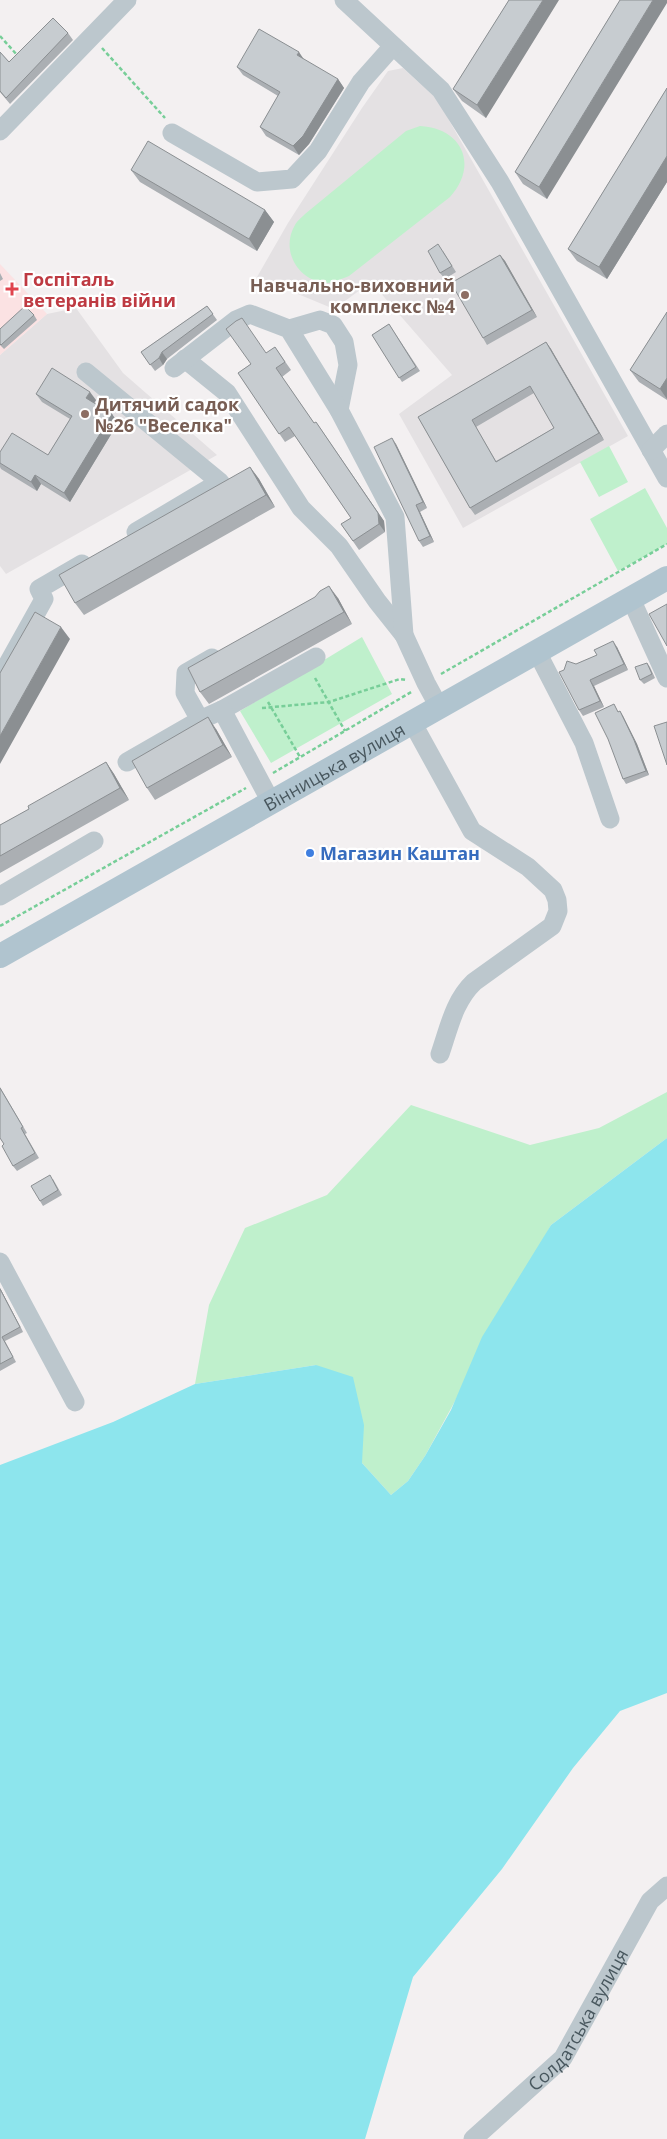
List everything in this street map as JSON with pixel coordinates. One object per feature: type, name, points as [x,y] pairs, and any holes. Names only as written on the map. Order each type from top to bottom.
[{"type":"main road","name":"Вінницька вулиця","points":[[0,956],[667,578]]},
{"type":"street","points":[[0,131],[126,0]]},
{"type":"street","points":[[344,0],[441,90],[500,182],[667,478]]},
{"type":"street","points":[[172,133],[256,182],[292,179],[318,151],[361,82],[393,46]]},
{"type":"street","points":[[339,410],[348,365],[344,342],[333,325],[320,320],[289,329],[250,314],[236,320],[179,363],[226,393],[301,508],[339,546],[377,602],[404,635],[439,706]]},
{"type":"street","points":[[289,329],[339,410],[395,517],[404,635]]},
{"type":"street","points":[[86,372],[220,482],[117,543]]},
{"type":"street","points":[[651,450],[667,434]]},
{"type":"street","points":[[0,678],[44,599],[40,589],[100,554]]},
{"type":"street","points":[[631,599],[667,678]]},
{"type":"street","points":[[200,720],[184,693],[186,673],[227,650]]},
{"type":"street","points":[[537,652],[584,743],[610,819]]},
{"type":"street","points":[[127,762],[311,659]]},
{"type":"street","points":[[226,708],[259,781],[271,802]]},
{"type":"street","points":[[412,722],[472,831],[528,867],[553,890],[557,900],[558,911],[552,926],[466,990],[459,999],[440,1054]]},
{"type":"street","points":[[0,896],[94,841]]},
{"type":"street","points":[[0,1262],[75,1402]]},
{"type":"street","name":"Солдатська вулиця","points":[[473,2139],[563,2058],[650,1901],[667,1886]]},
{"type":"path","points":[[0,36],[19,57]]},
{"type":"path","points":[[91,36],[163,116],[172,133]]},
{"type":"path","points":[[0,926],[259,781],[667,544]]},
{"type":"path","points":[[311,659],[329,702],[345,731]]},
{"type":"path","points":[[226,708],[271,708],[329,702],[400,679],[426,683]]},
{"type":"path","points":[[259,688],[300,757]]},
{"type":"shaded area","name":"Навчально-виховний комплекс №4","points":[[403,68],[437,99],[628,436],[463,528],[399,414],[452,375],[371,282],[334,309],[257,277],[288,223],[362,108],[388,71]]},
{"type":"shaded area","name":"Госпіталь ветеранів війни","points":[[0,264],[47,314],[0,355]]},
{"type":"shaded area","name":"Дитячий садок №26 \"Веселка\"","points":[[76,308],[123,373],[217,455],[6,574],[0,566],[0,355],[47,314]]},
{"type":"green space","points":[[420,126],[435,128],[446,133],[456,141],[462,150],[464,161],[463,173],[459,185],[450,197],[349,276],[335,282],[326,283],[307,277],[294,263],[291,254],[291,235],[297,222],[406,131]]},
{"type":"green space","points":[[609,446],[628,482],[599,497],[580,462]]},
{"type":"green space","points":[[645,488],[667,528],[667,544],[618,571],[590,519]]},
{"type":"green space","points":[[362,637],[392,694],[271,763],[240,711]]},
{"type":"green space","points":[[667,1092],[667,1138],[551,1225],[425,1456],[408,1481],[391,1495],[362,1463],[316,1365],[195,1384],[209,1305],[245,1228],[327,1195],[411,1105],[530,1145],[599,1128]]},
{"type":"water","points":[[667,1138],[667,1693],[620,1711],[573,1768],[502,1869],[413,1977],[365,2139],[0,2139],[0,1465],[113,1422],[195,1384],[316,1365],[353,1377],[364,1425],[362,1463],[391,1495],[408,1481],[425,1456],[451,1410],[482,1337],[551,1225]]},
{"type":"building","points":[[509,0],[543,0],[477,105],[453,89]]},
{"type":"building","points":[[620,0],[653,0],[539,187],[515,172]]},
{"type":"building","points":[[53,18],[68,33],[6,98],[0,91],[0,52],[9,62]]},
{"type":"building","points":[[259,29],[299,52],[297,55],[338,79],[303,136],[293,146],[260,127],[280,92],[237,67]]},
{"type":"building","points":[[667,88],[667,156],[599,267],[568,249]]},
{"type":"building","points":[[148,141],[265,210],[249,239],[131,170]]},
{"type":"building","points":[[438,244],[452,266],[440,273],[428,251]]},
{"type":"building","points":[[500,255],[532,310],[483,338],[451,283]]},
{"type":"building","points":[[25,306],[34,315],[1,345],[0,329]]},
{"type":"building","points":[[207,306],[213,314],[162,352],[159,358],[150,365],[141,352]]},
{"type":"building","points":[[667,312],[667,378],[660,389],[630,370]]},
{"type":"building","points":[[242,318],[266,353],[275,347],[285,362],[276,368],[314,423],[316,422],[378,513],[379,524],[353,541],[341,524],[351,518],[289,427],[279,434],[238,373],[251,364],[226,329]]},
{"type":"building","points":[[389,324],[416,367],[399,378],[372,335]]},
{"type":"building","points":[[546,342],[599,433],[470,508],[418,417]],"holes":[[[530,386],[554,428],[496,462],[472,420]]]},
{"type":"building","points":[[52,368],[90,392],[86,398],[112,414],[64,493],[35,475],[31,482],[0,463],[0,452],[12,433],[48,455],[72,416],[36,394]]},
{"type":"building","points":[[392,438],[423,502],[416,505],[430,536],[419,541],[374,447]]},
{"type":"building","points":[[250,467],[266,495],[75,603],[59,575]]},
{"type":"building","points":[[329,586],[344,612],[200,692],[188,668],[315,597],[320,591]]},
{"type":"building","points":[[667,604],[667,646],[649,614]]},
{"type":"building","points":[[35,612],[61,627],[0,736],[0,673]]},
{"type":"building","points":[[613,641],[624,664],[590,680],[600,701],[579,710],[559,672],[564,670],[567,661],[576,664],[597,655],[594,650]]},
{"type":"building","points":[[647,663],[652,674],[640,680],[635,667]]},
{"type":"building","points":[[614,704],[618,712],[620,711],[634,740],[646,771],[623,779],[608,739],[595,713]]},
{"type":"building","points":[[208,717],[223,745],[147,788],[132,761]]},
{"type":"building","points":[[667,722],[667,765],[654,726]]},
{"type":"building","points":[[106,762],[120,788],[0,856],[0,825],[29,809],[28,806]]},
{"type":"building","points":[[0,1088],[23,1127],[21,1128],[35,1153],[13,1166],[2,1146],[4,1144],[0,1138]]},
{"type":"building","points":[[50,1175],[58,1190],[40,1201],[31,1186]]},
{"type":"building","points":[[0,1289],[20,1327],[2,1337],[13,1357],[0,1364]]},
{"type":"place","name":"Госпіталь ветеранів війни","points":[[12,289]]},
{"type":"place","name":"Навчально-виховний комплекс №4","points":[[465,295]]},
{"type":"place","name":"Дитячий садок №26 \"Веселка\"","points":[[85,414]]},
{"type":"place","name":"Магазин Каштан","points":[[310,853]]}]
